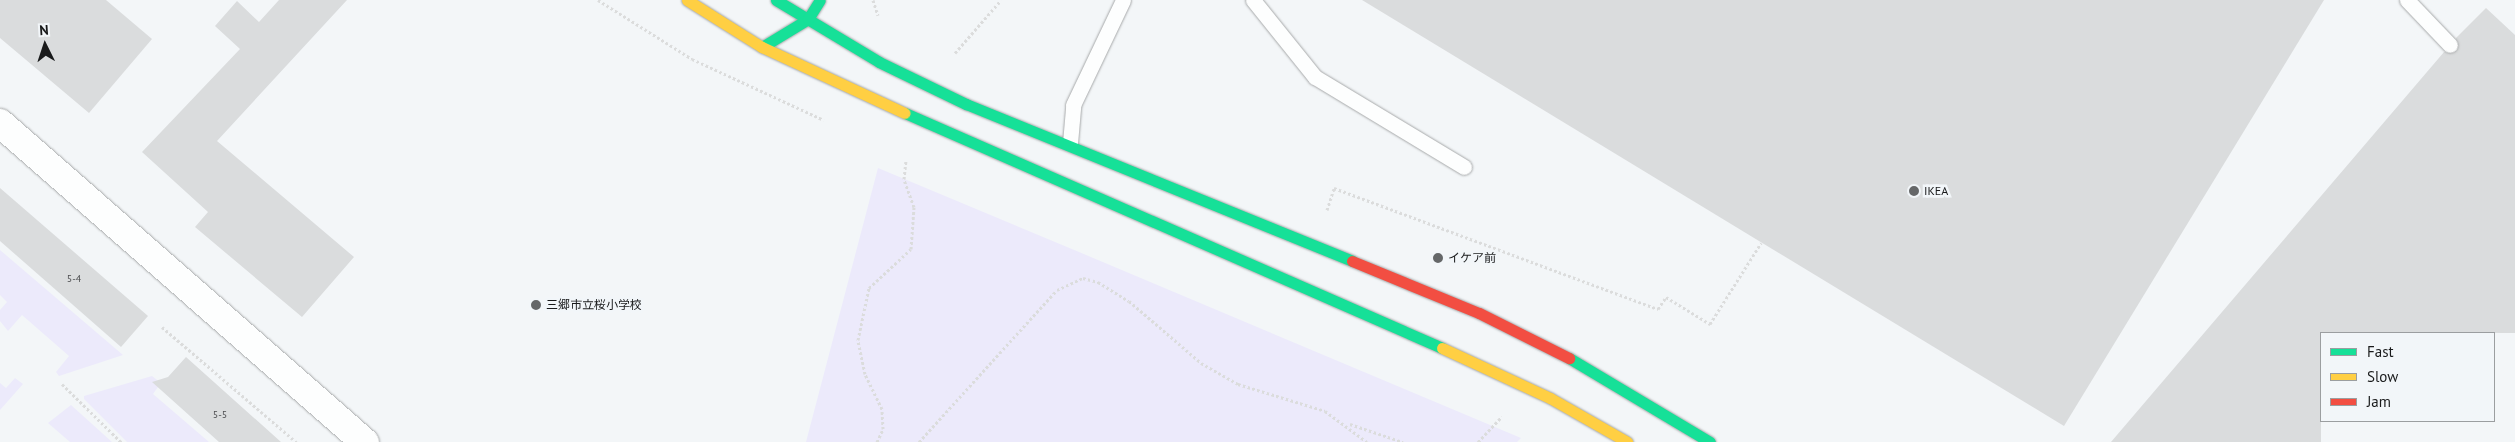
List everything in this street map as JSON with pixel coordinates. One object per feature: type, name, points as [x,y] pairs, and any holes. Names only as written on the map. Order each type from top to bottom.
[{"type":"street","points":[[687,0],[762,47],[953,136],[1453,353],[1550,398],[1627,442]]},
{"type":"street","points":[[762,47],[808,19],[820,0]]},
{"type":"street","points":[[778,3],[879,62],[966,104],[1070,143],[1479,313],[1580,363],[1710,442]]},
{"type":"street","points":[[762,47],[769,29]]},
{"type":"street","points":[[0,123],[365,442]]},
{"type":"lane","points":[[1070,143],[1073,105],[1123,0]]},
{"type":"lane","points":[[1253,0],[1315,76],[1464,168]]},
{"type":"lane","points":[[2407,0],[2450,44]]},
{"type":"path","points":[[598,0],[692,59],[824,120]]},
{"type":"path","points":[[873,0],[878,15]]},
{"type":"path","points":[[955,53],[1001,0]]},
{"type":"path","points":[[877,442],[883,429],[882,409],[865,374],[858,340],[869,288],[911,249],[914,207],[904,179],[906,160]]},
{"type":"path","points":[[1327,210],[1334,188],[1658,309],[1666,297],[1710,324],[1761,243]]},
{"type":"path","points":[[919,442],[1057,290],[1083,278],[1098,282],[1129,301],[1200,363],[1238,384],[1325,411],[1347,423],[1403,442]]},
{"type":"path","points":[[162,326],[296,442]]},
{"type":"path","points":[[62,384],[120,442]]},
{"type":"path","points":[[1478,442],[1502,416]]},
{"type":"path","points":[[1347,423],[1368,442]]},
{"type":"shaded area","points":[[878,168],[1521,438],[1517,442],[806,442]]},
{"type":"shaded area","points":[[0,250],[123,355],[59,376],[56,372],[69,356],[22,315],[8,331],[0,321],[0,310],[7,302],[0,295]]},
{"type":"shaded area","points":[[152,376],[161,383],[153,394],[209,442],[127,442],[84,399],[84,396]]},
{"type":"shaded area","points":[[15,378],[23,384],[0,410],[0,383],[6,388]]},
{"type":"shaded area","points":[[71,405],[112,442],[70,442],[48,423]]},
{"type":"building","points":[[0,0],[106,0],[152,39],[89,113],[0,38]]},
{"type":"building","points":[[279,0],[347,0],[217,141],[354,257],[302,317],[195,227],[208,212],[142,152],[240,49],[215,26],[237,1],[259,22]]},
{"type":"building","points":[[1362,0],[2324,0],[2064,426]]},
{"type":"building","points":[[2486,8],[2515,35],[2515,333],[2320,332],[2321,442],[2111,442],[2444,52],[2457,51],[2456,38]]},
{"type":"building","points":[[0,188],[148,316],[121,347],[0,241]]},
{"type":"building","points":[[186,357],[281,442],[219,442],[152,382],[168,377]]},
{"type":"traffic: fast","points":[[776,0],[879,62],[966,104],[1352,261]]},
{"type":"traffic: fast","points":[[762,47],[808,19],[820,0]]},
{"type":"traffic: fast","points":[[905,113],[1442,348]]},
{"type":"traffic: fast","points":[[1569,358],[1710,442]]},
{"type":"traffic: slow","points":[[687,0],[762,47],[905,113]]},
{"type":"traffic: slow","points":[[1442,348],[1550,398],[1627,442]]},
{"type":"traffic: jam","points":[[1352,261],[1479,313],[1569,358]]},
{"type":"place","name":"IKEA","points":[[1914,191]]},
{"type":"place","name":"イケア前","points":[[1438,258]]},
{"type":"place","name":"三郷市立桜小学校","points":[[536,305]]}]
